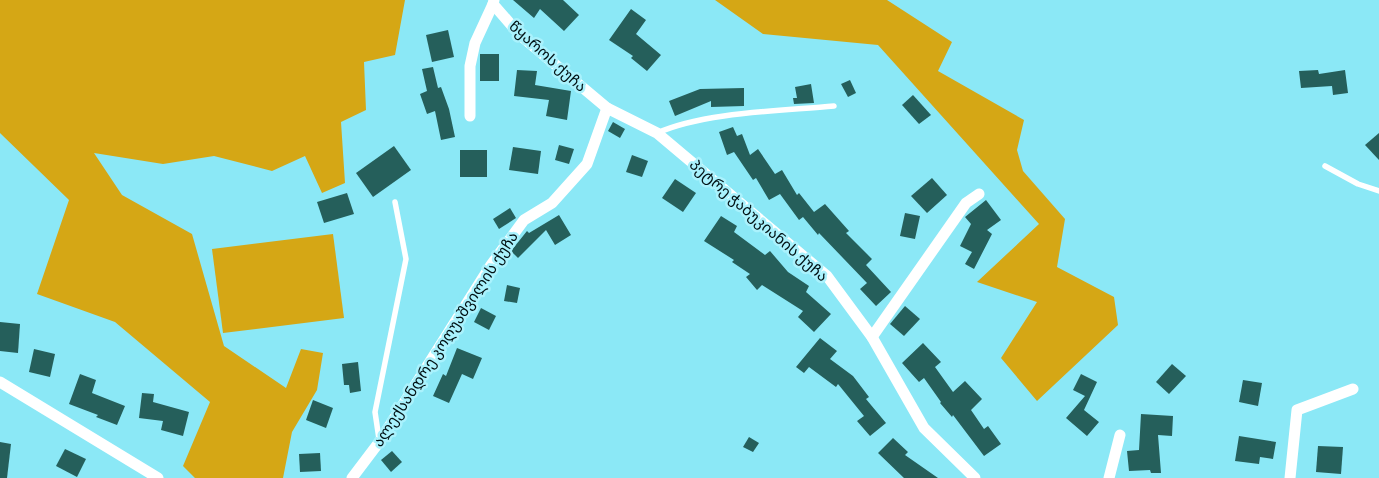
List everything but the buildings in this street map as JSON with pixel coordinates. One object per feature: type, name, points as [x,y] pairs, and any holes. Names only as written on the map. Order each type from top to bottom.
[{"type":"street","name":"წყაროს ქუჩა","points":[[494,2],[520,35],[607,108]]},
{"type":"street","points":[[470,116],[470,66],[473,51],[494,2]]},
{"type":"street","name":"პეტრე ჭაბუკიანის ქუჩა","points":[[607,108],[657,133],[827,276],[872,337],[924,428],[975,478]]},
{"type":"street","name":"ალექსანდრე კოღუაშვილის ქუჩა","points":[[352,478],[380,441],[491,265],[524,220],[552,204],[587,164],[607,108]]},
{"type":"street","points":[[872,337],[966,203],[979,194]]},
{"type":"street","points":[[0,382],[158,478]]},
{"type":"street","points":[[1290,478],[1298,410],[1353,389]]},
{"type":"street","points":[[1109,478],[1120,435]]},
{"type":"lane","points":[[657,133],[677,124],[834,106]]},
{"type":"lane","points":[[1325,166],[1358,184],[1379,191]]},
{"type":"lane","points":[[380,441],[375,412],[406,259],[395,202]]},
{"type":"shaded area","points":[[0,0],[405,0],[395,55],[364,62],[366,110],[341,122],[345,183],[322,193],[305,156],[272,171],[214,156],[163,164],[94,153],[122,195],[192,234],[224,346],[286,388],[301,349],[323,353],[317,390],[292,432],[283,478],[195,478],[183,466],[210,402],[115,322],[37,294],[69,200],[0,133]]},
{"type":"shaded area","points":[[715,0],[887,0],[952,42],[938,71],[1024,120],[1017,150],[1023,171],[1065,219],[1057,267],[1114,297],[1118,325],[1037,401],[1001,358],[1037,302],[977,282],[1039,224],[878,45],[763,34]]},
{"type":"shaded area","points":[[333,234],[344,318],[223,333],[212,249]]}]
